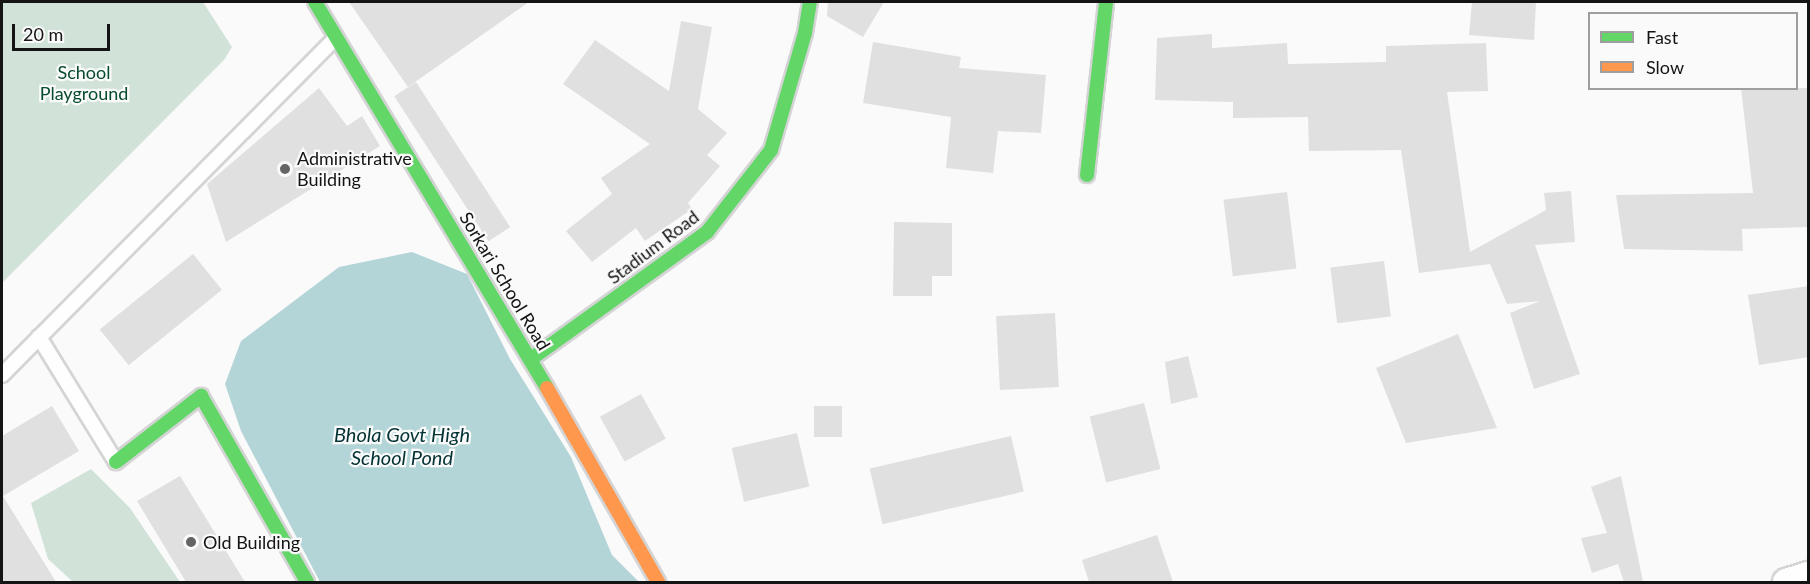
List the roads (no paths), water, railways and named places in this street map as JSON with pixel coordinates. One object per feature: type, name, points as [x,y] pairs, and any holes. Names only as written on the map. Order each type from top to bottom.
[{"type":"street","name":"Sorkari School Road","points":[[315,2],[531,359],[658,582]]},
{"type":"street","name":"Stadium Road","points":[[531,359],[707,232],[743,186],[771,150],[805,33],[810,2]]},
{"type":"street","points":[[1087,175],[1106,2]]},
{"type":"street","points":[[116,462],[201,396],[307,582]]},
{"type":"street","points":[[1786,582],[1809,575]]},
{"type":"lane","points":[[2,375],[337,38]]},
{"type":"lane","points":[[39,337],[116,462]]},
{"type":"water","name":"Bhola Govt High School Pond","points":[[412,252],[467,274],[510,359],[571,457],[612,555],[639,582],[320,582],[241,431],[225,384],[241,341],[339,267]]},
{"type":"place","name":"Administrative Building","points":[[285,169]]},
{"type":"place","name":"Old Building","points":[[191,542]]},
{"type":"park label","name":"School Playground","points":[[84,83]]}]
